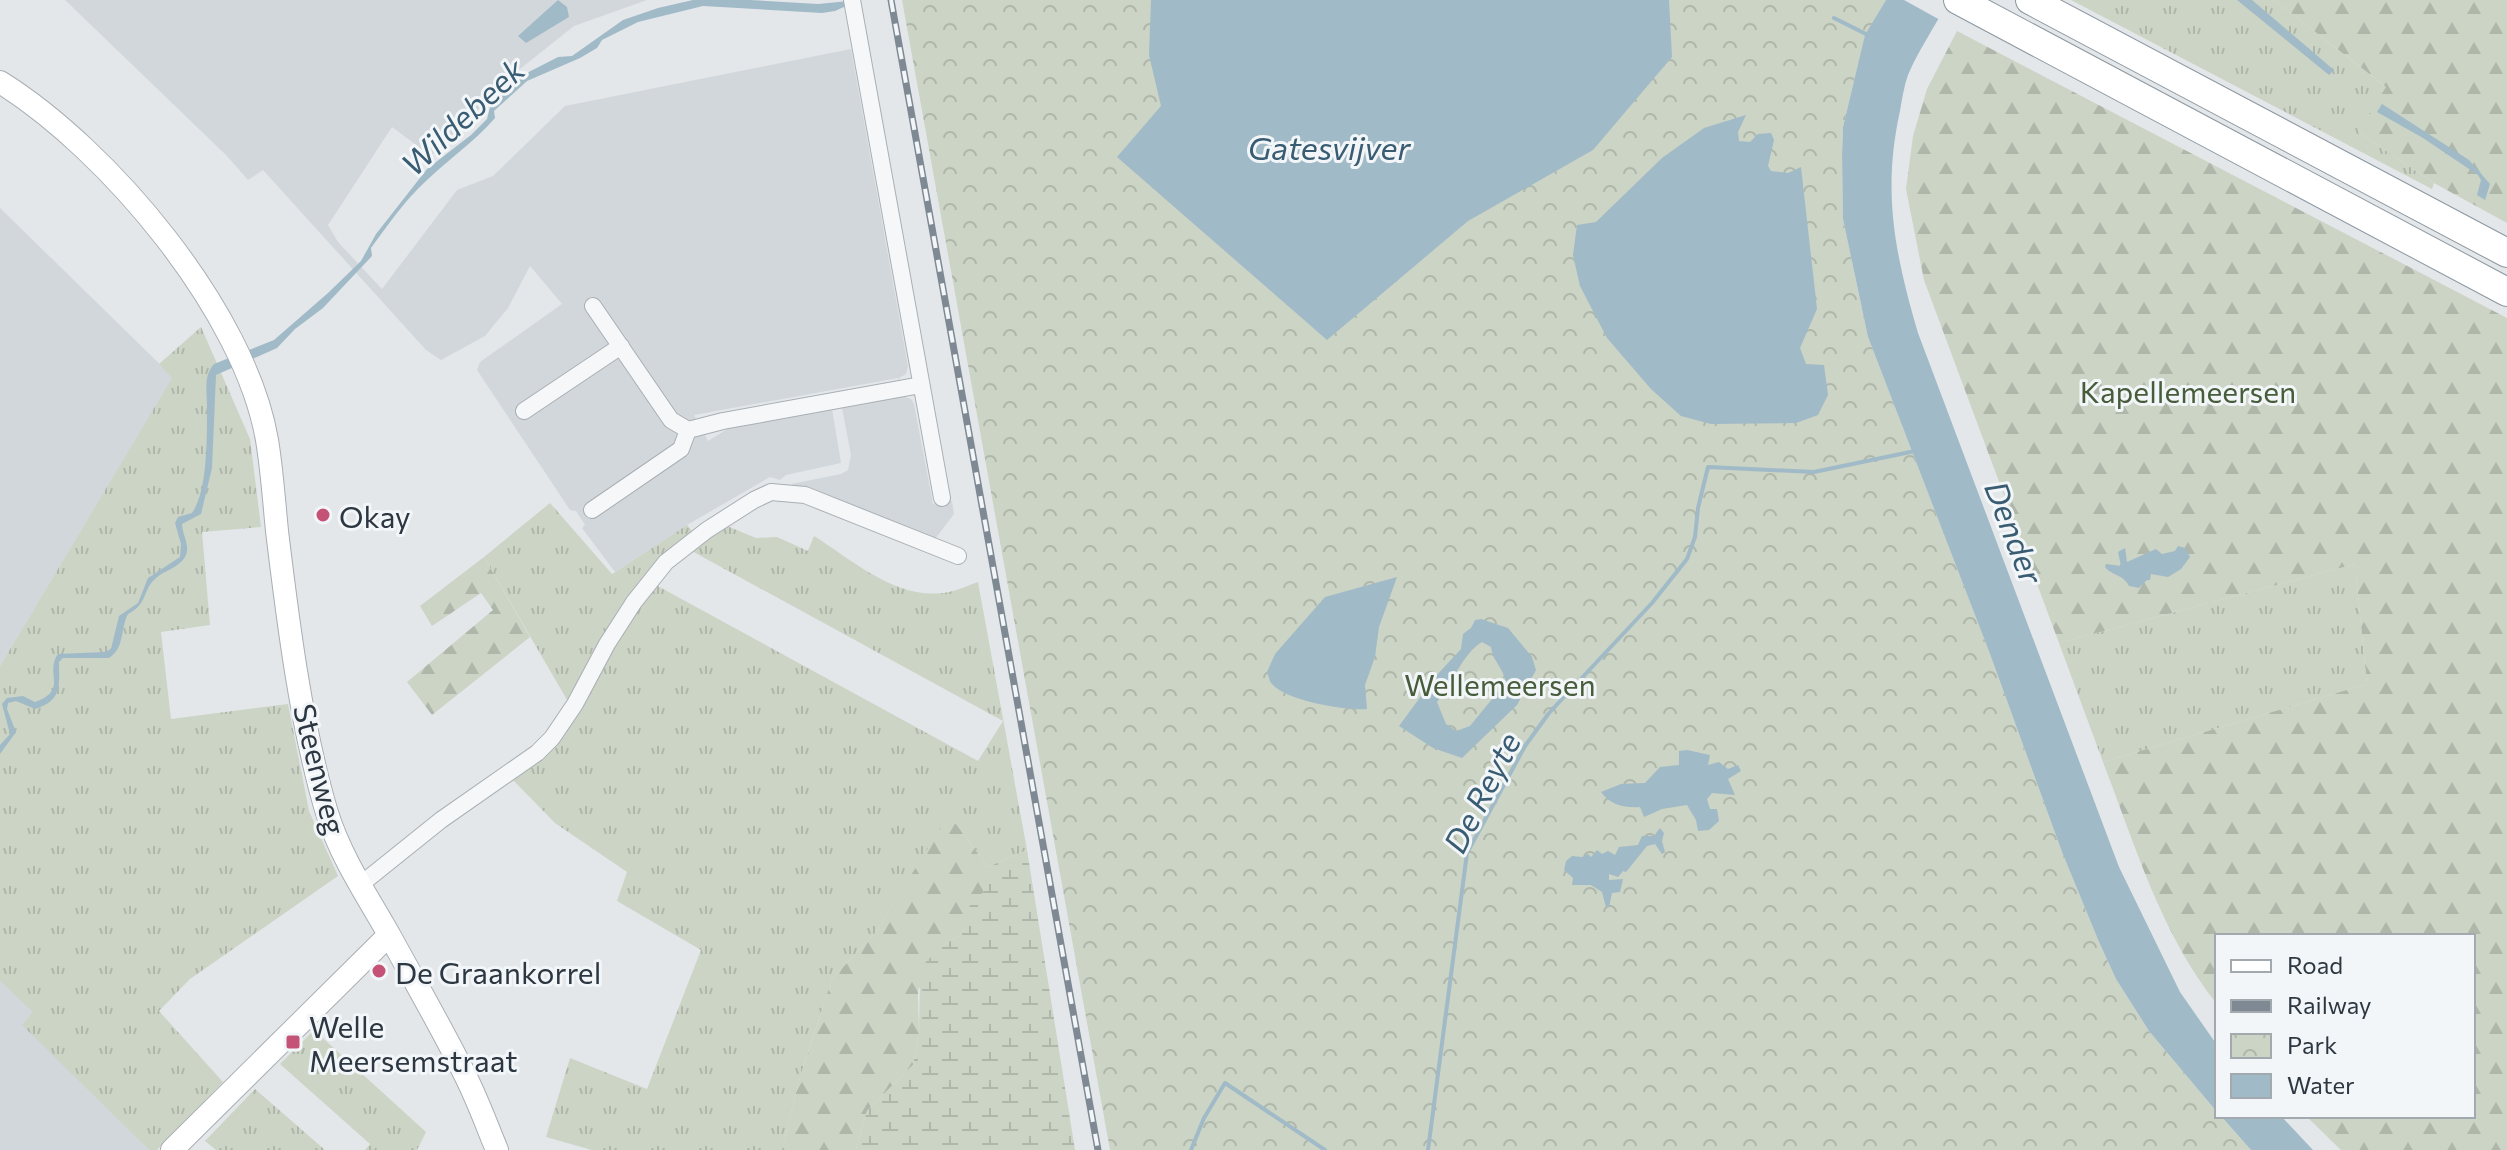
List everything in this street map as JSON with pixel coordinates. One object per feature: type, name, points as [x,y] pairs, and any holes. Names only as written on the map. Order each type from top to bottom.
[{"type":"highway","points":[[1958,0],[2507,292]]},
{"type":"highway","points":[[2030,0],[2507,253]]},
{"type":"main road","name":"Steenweg","points":[[0,82],[74,139],[116,180],[187,270],[228,330],[241,356],[253,385],[267,440],[295,657],[322,794],[338,841],[467,1079],[497,1150]]},
{"type":"main road","points":[[172,1150],[389,935]]},
{"type":"street","points":[[853,3],[942,498]]},
{"type":"street","points":[[593,306],[671,420],[688,430],[921,385]]},
{"type":"street","points":[[524,411],[621,346]]},
{"type":"street","points":[[592,510],[681,449],[688,430]]},
{"type":"street","points":[[360,885],[441,820],[537,753],[552,738],[575,704],[634,602],[666,562],[707,530],[754,500],[771,492],[805,495],[958,556]]},
{"type":"shaded area","points":[[65,0],[647,0],[574,26],[515,73],[431,156],[392,127],[328,225],[338,242],[382,289],[457,190],[493,176],[565,106],[851,49],[908,366],[906,374],[899,378],[902,396],[911,399],[914,404],[933,504],[952,501],[954,514],[935,539],[791,484],[848,470],[851,455],[842,408],[901,397],[898,378],[694,415],[708,441],[729,428],[832,409],[841,463],[786,475],[780,480],[770,477],[687,525],[615,572],[582,528],[585,525],[576,511],[570,510],[477,370],[480,362],[562,304],[530,266],[508,308],[485,336],[441,360],[426,350],[263,170],[248,180]]},
{"type":"shaded area","points":[[0,208],[173,377],[0,666]]},
{"type":"shaded area","points":[[0,981],[34,1012],[23,1025],[149,1150],[0,1150]]},
{"type":"green space","name":"Wellemeersen","points":[[902,0],[1886,0],[1865,36],[1843,127],[1843,219],[1868,337],[1990,654],[2062,852],[2116,979],[2149,1031],[2215,1110],[2215,1118],[2223,1118],[2251,1150],[1110,1150]]},
{"type":"green space","points":[[2071,0],[2274,0],[2387,88],[2358,132],[2434,183],[2432,189]]},
{"type":"green space","points":[[2274,0],[2507,0],[2507,223],[2434,183],[2358,132],[2386,87]]},
{"type":"green space","name":"Kapellemeersen","points":[[1957,31],[2507,318],[2507,1150],[2341,1150],[2308,1118],[2475,1118],[2475,934],[2215,934],[2215,1001],[2180,948],[2138,857],[2103,762],[2367,684],[2355,564],[2059,643],[1924,280],[1906,189],[1913,136],[1927,89]]},
{"type":"green space","points":[[201,327],[250,439],[261,527],[202,532],[210,625],[161,632],[171,719],[288,704],[309,811],[338,876],[190,979],[159,1011],[223,1082],[157,1150],[149,1150],[22,1025],[33,1012],[0,981],[0,666],[172,378],[159,364]]},
{"type":"green space","points":[[550,503],[612,574],[687,525],[692,531],[660,560],[570,705],[484,557]]},
{"type":"green space","points":[[727,526],[756,538],[777,537],[808,551],[814,536],[877,577],[912,591],[949,592],[978,582],[1027,850],[988,867],[956,824],[946,820],[875,933],[832,979],[800,1077],[782,1150],[592,1150],[546,1137],[570,1058],[647,1089],[701,950],[617,901],[627,872],[555,823],[512,779],[604,660],[654,584],[978,761],[1003,721],[690,550]]},
{"type":"green space","points":[[484,557],[530,637],[432,715],[407,682],[493,610],[481,593],[432,626],[420,606]]},
{"type":"green space","points":[[2355,564],[2367,684],[2103,762],[2059,643]]},
{"type":"green space","points":[[946,819],[956,824],[988,867],[988,887],[965,912],[962,934],[942,946],[918,990],[919,1036],[913,1065],[867,1111],[856,1150],[782,1150],[800,1077],[832,979],[875,933]]},
{"type":"green space","points":[[1027,850],[1075,1150],[856,1150],[867,1111],[913,1065],[919,1036],[920,968],[942,946],[962,934],[964,912],[988,887],[988,867]]},
{"type":"green space","points":[[314,1030],[426,1132],[417,1150],[365,1150],[370,1144],[280,1064]]},
{"type":"green space","points":[[255,1089],[325,1150],[216,1150],[205,1141]]},
{"type":"water","points":[[558,0],[567,7],[569,17],[526,43],[518,36]]},
{"type":"water","points":[[693,0],[818,4],[859,0],[835,11],[822,13],[703,6],[638,22],[602,40],[597,48],[580,58],[527,81],[494,111],[495,118],[487,127],[411,196],[371,248],[372,256],[323,308],[295,329],[277,348],[216,375],[212,468],[201,514],[182,524],[186,555],[180,563],[155,579],[139,606],[128,614],[114,654],[109,658],[63,658],[59,662],[58,691],[51,701],[35,709],[16,701],[8,703],[7,709],[16,732],[0,754],[0,745],[10,734],[2,704],[7,698],[23,696],[35,702],[51,692],[54,687],[54,661],[58,654],[105,652],[111,649],[119,616],[138,603],[148,578],[180,557],[181,544],[175,523],[178,517],[192,513],[201,491],[206,447],[206,384],[214,364],[274,340],[328,293],[361,261],[376,234],[427,169],[471,135],[487,119],[490,107],[521,76],[558,57],[572,56],[623,20],[658,8]]},
{"type":"water","name":"Gatesvijver","points":[[1151,0],[1669,0],[1672,57],[1593,150],[1468,221],[1327,340],[1117,157],[1161,106],[1149,55]]},
{"type":"water","points":[[1886,0],[1949,0],[1908,75],[1895,141],[1892,196],[1903,276],[1918,333],[2119,867],[2180,992],[2215,1042],[2215,1110],[2149,1031],[2116,979],[2099,942],[2062,852],[1990,654],[1868,337],[1843,219],[1842,156],[1843,127],[1865,35]]},
{"type":"water","points":[[2237,0],[2252,0],[2334,70],[2329,75]]},
{"type":"water","points":[[2382,104],[2469,160],[2490,184],[2485,200],[2477,195],[2481,180],[2478,175],[2377,112]]},
{"type":"water","points":[[1746,115],[1738,132],[1739,141],[1750,142],[1758,134],[1771,133],[1774,140],[1768,166],[1771,171],[1788,173],[1801,167],[1817,309],[1800,348],[1806,364],[1824,365],[1828,395],[1818,415],[1796,423],[1711,424],[1681,416],[1651,389],[1607,338],[1580,286],[1573,255],[1577,225],[1596,222],[1662,158],[1704,128]]},
{"type":"water","points":[[2178,546],[2185,548],[2190,557],[2181,569],[2168,577],[2151,574],[2150,580],[2139,588],[2129,586],[2105,567],[2106,564],[2121,566],[2118,552],[2125,548],[2127,562],[2156,549],[2162,554],[2175,551]]},
{"type":"water","points":[[1397,577],[1379,627],[1375,657],[1365,685],[1367,709],[1303,700],[1272,684],[1267,672],[1275,654],[1325,597]]},
{"type":"water","points":[[1475,620],[1508,628],[1532,657],[1536,670],[1517,705],[1462,758],[1433,748],[1399,726],[1435,677],[1461,649],[1463,634]],"holes":[[[1482,642],[1491,647],[1506,682],[1470,726],[1456,731],[1446,724],[1437,702],[1475,647]]]},
{"type":"water","points":[[1679,751],[1710,755],[1708,765],[1719,762],[1728,769],[1738,765],[1741,771],[1728,779],[1735,795],[1712,793],[1707,799],[1710,809],[1717,809],[1719,821],[1709,830],[1698,831],[1696,820],[1687,805],[1662,809],[1644,817],[1640,807],[1618,805],[1601,792],[1621,784],[1645,783],[1660,767],[1679,765]]},
{"type":"water","points":[[1660,828],[1664,833],[1662,841],[1665,852],[1662,854],[1655,844],[1647,846],[1626,872],[1623,871],[1618,877],[1609,874],[1609,880],[1623,879],[1620,892],[1612,893],[1609,907],[1606,907],[1602,892],[1591,885],[1572,885],[1573,878],[1564,870],[1566,861],[1572,856],[1588,854],[1591,857],[1597,850],[1602,854],[1608,851],[1615,855],[1619,847],[1638,845],[1642,836],[1654,836]]},
{"type":"water","points":[[2223,1118],[2283,1118],[2313,1150],[2251,1150]]},
{"type":"pier","points":[[1904,0],[1953,0],[1942,21]]},
{"type":"waterway","points":[[1834,18],[1866,34]]},
{"type":"waterway","name":"De Reyte","points":[[1428,1150],[1467,853],[1525,746],[1549,713],[1652,603],[1687,559],[1695,537],[1708,467],[1814,472],[1915,451]]},
{"type":"waterway","name":"De Reyte","points":[[1191,1150],[1204,1118],[1225,1083],[1325,1150]]},
{"type":"railway","points":[[891,0],[1098,1150]]},
{"type":"place","name":"Okay","points":[[323,515]]},
{"type":"place","name":"De Graankorrel","points":[[379,971]]},
{"type":"place","name":"Welle Meersemstraat","points":[[293,1042]]},
{"type":"water label","name":"Wildebeek","points":[[462,116]]},
{"type":"water label","name":"Dender","points":[[2015,532]]}]
